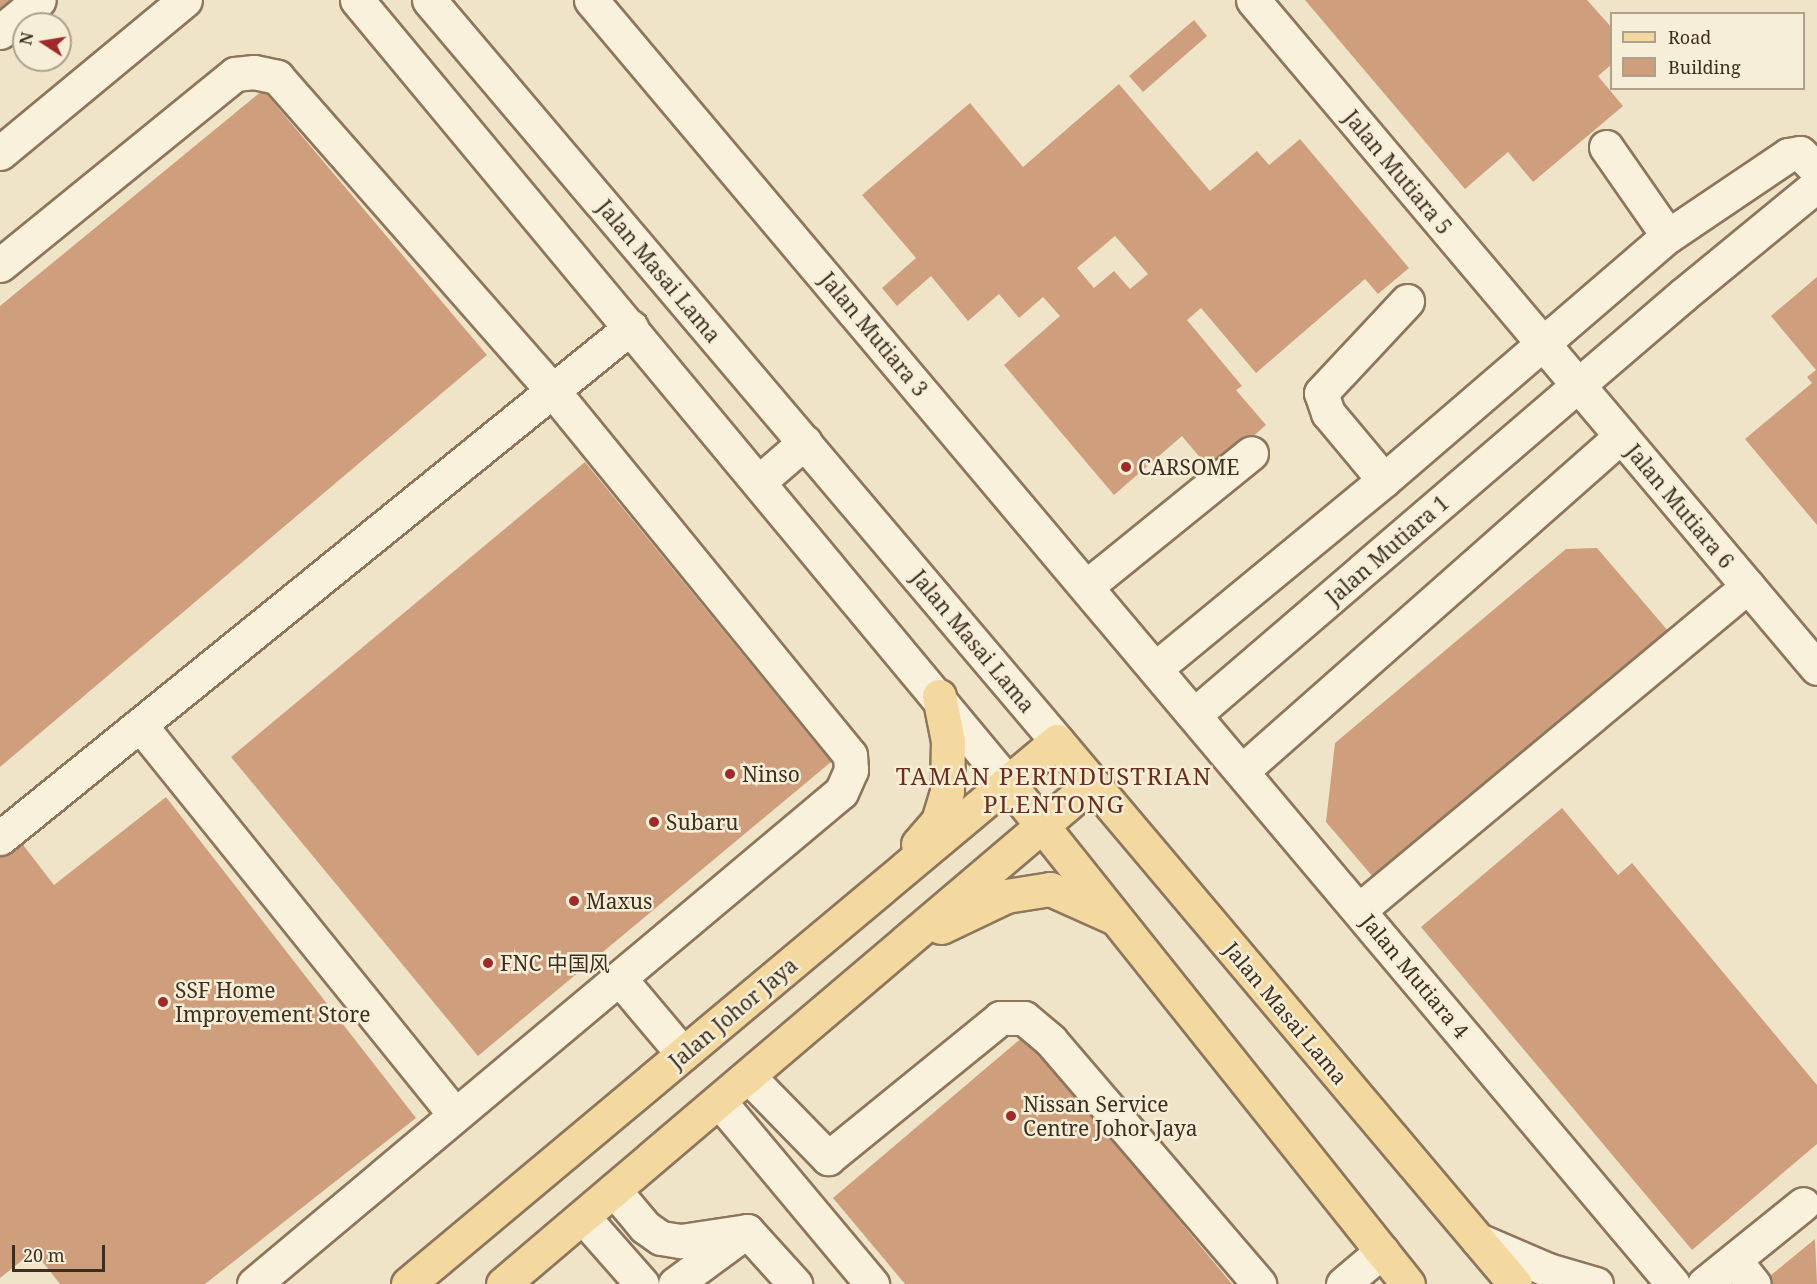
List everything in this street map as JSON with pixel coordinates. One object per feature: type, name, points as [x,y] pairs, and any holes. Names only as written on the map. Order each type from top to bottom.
[{"type":"main road","points":[[869,899],[938,821],[947,790],[948,751],[939,696]]},
{"type":"main road","name":"Jalan Johor Jaya","points":[[408,1284],[1057,741]]},
{"type":"main road","name":"Jalan Masai Lama","points":[[1057,741],[1515,1284]]},
{"type":"main road","points":[[1008,783],[1408,1284]]},
{"type":"main road","points":[[519,1278],[582,1217],[1092,783]]},
{"type":"main road","points":[[901,945],[1006,896],[1050,889],[1116,918]]},
{"type":"street","points":[[0,32],[39,0]]},
{"type":"street","points":[[0,153],[185,0]]},
{"type":"street","points":[[357,0],[761,480],[1008,783]]},
{"type":"street","name":"Jalan Masai Lama","points":[[429,0],[1057,741]]},
{"type":"street","name":"Jalan Mutiara 3","points":[[591,0],[1156,668]]},
{"type":"street","name":"Jalan Mutiara 5","points":[[1253,0],[1543,344]]},
{"type":"street","points":[[0,265],[235,74],[266,74],[277,77],[553,391],[850,755],[851,770],[840,792],[254,1284]]},
{"type":"street","points":[[1606,147],[1668,236]]},
{"type":"street","points":[[1156,668],[1384,480],[1668,236],[1788,155],[1800,153],[1817,170]]},
{"type":"street","name":"Jalan Mutiara 1","points":[[1195,714],[1578,385],[1817,185]]},
{"type":"street","points":[[1384,480],[1328,413],[1321,393],[1407,302]]},
{"type":"street","points":[[0,838],[631,327]]},
{"type":"street","name":"Jalan Mutiara 6","points":[[1543,344],[1817,668]]},
{"type":"street","points":[[1242,771],[1621,436]]},
{"type":"street","points":[[761,480],[805,442]]},
{"type":"street","points":[[1087,586],[1251,453]]},
{"type":"street","points":[[1359,910],[1748,586]]},
{"type":"street","name":"Jalan Mutiara 4","points":[[1156,668],[1674,1284]]},
{"type":"street","points":[[140,725],[455,1115]]},
{"type":"street","points":[[619,978],[683,1054]]},
{"type":"street","points":[[794,1187],[1000,1018],[1024,1018],[1051,1041],[1259,1284]]},
{"type":"street","points":[[748,1076],[828,1158]]},
{"type":"street","points":[[719,1101],[794,1187],[872,1284]]},
{"type":"street","points":[[614,1190],[645,1227],[661,1238],[690,1240],[747,1231]]},
{"type":"street","points":[[1704,1284],[1745,1273],[1803,1204]]},
{"type":"street","points":[[582,1217],[642,1284]]},
{"type":"street","points":[[697,1278],[747,1231]]},
{"type":"street","points":[[747,1231],[795,1284]]},
{"type":"street","points":[[1478,1240],[1548,1270],[1596,1284]]},
{"type":"street","points":[[1343,1284],[1382,1251]]},
{"type":"building","points":[[0,0],[11,0],[0,9]]},
{"type":"building","points":[[1305,0],[1587,0],[1610,26],[1610,66],[1598,76],[1623,106],[1533,182],[1508,152],[1465,189]]},
{"type":"building","points":[[1194,20],[1207,36],[1143,92],[1129,76]]},
{"type":"building","points":[[1119,84],[1210,191],[1257,151],[1269,165],[1300,139],[1409,268],[1378,294],[1365,279],[1256,373],[1201,308],[1187,320],[1242,386],[1236,390],[1266,425],[1212,472],[1182,436],[1114,495],[1004,365],[1060,316],[1043,297],[1019,318],[999,294],[968,321],[931,276],[897,306],[882,288],[916,258],[862,195],[970,103],[1023,167]],"holes":[[[1115,236],[1148,274],[1130,289],[1114,271],[1094,288],[1077,268]]]},
{"type":"building","points":[[263,90],[487,355],[0,767],[0,306]]},
{"type":"building","points":[[1817,277],[1817,525],[1745,439],[1812,383],[1807,377],[1816,370],[1771,316]]},
{"type":"building","points":[[585,462],[831,762],[478,1056],[231,757]]},
{"type":"building","points":[[1597,548],[1669,632],[1443,825],[1439,820],[1373,877],[1326,822],[1335,743],[1566,549]]},
{"type":"building","name":"SSF Home Improvement Store","points":[[166,797],[416,1118],[205,1284],[60,1284],[34,1251],[0,1278],[0,857],[20,841],[54,885]]},
{"type":"building","points":[[1562,808],[1618,875],[1632,863],[1817,1085],[1817,1144],[1692,1250],[1421,927]]},
{"type":"building","name":"Nissan Service Centre Johor Jaya","points":[[1025,1035],[1232,1284],[905,1284],[833,1198]]},
{"type":"building","points":[[1815,1239],[1817,1284],[1768,1284],[1765,1280]]},
{"type":"place","name":"CARSOME","points":[[1126,467]]},
{"type":"place","name":"Ninso","points":[[730,774]]},
{"type":"place","name":"Subaru","points":[[654,822]]},
{"type":"place","name":"Maxus","points":[[574,901]]},
{"type":"place","name":"FNC 中国风","points":[[488,963]]},
{"type":"place","name":"SSF Home Improvement Store","points":[[163,1002]]},
{"type":"place","name":"Nissan Service Centre Johor Jaya","points":[[1011,1116]]},
{"type":"district","name":"TAMAN PERINDUSTRIAN PLENTONG","points":[[1054,790]]}]
